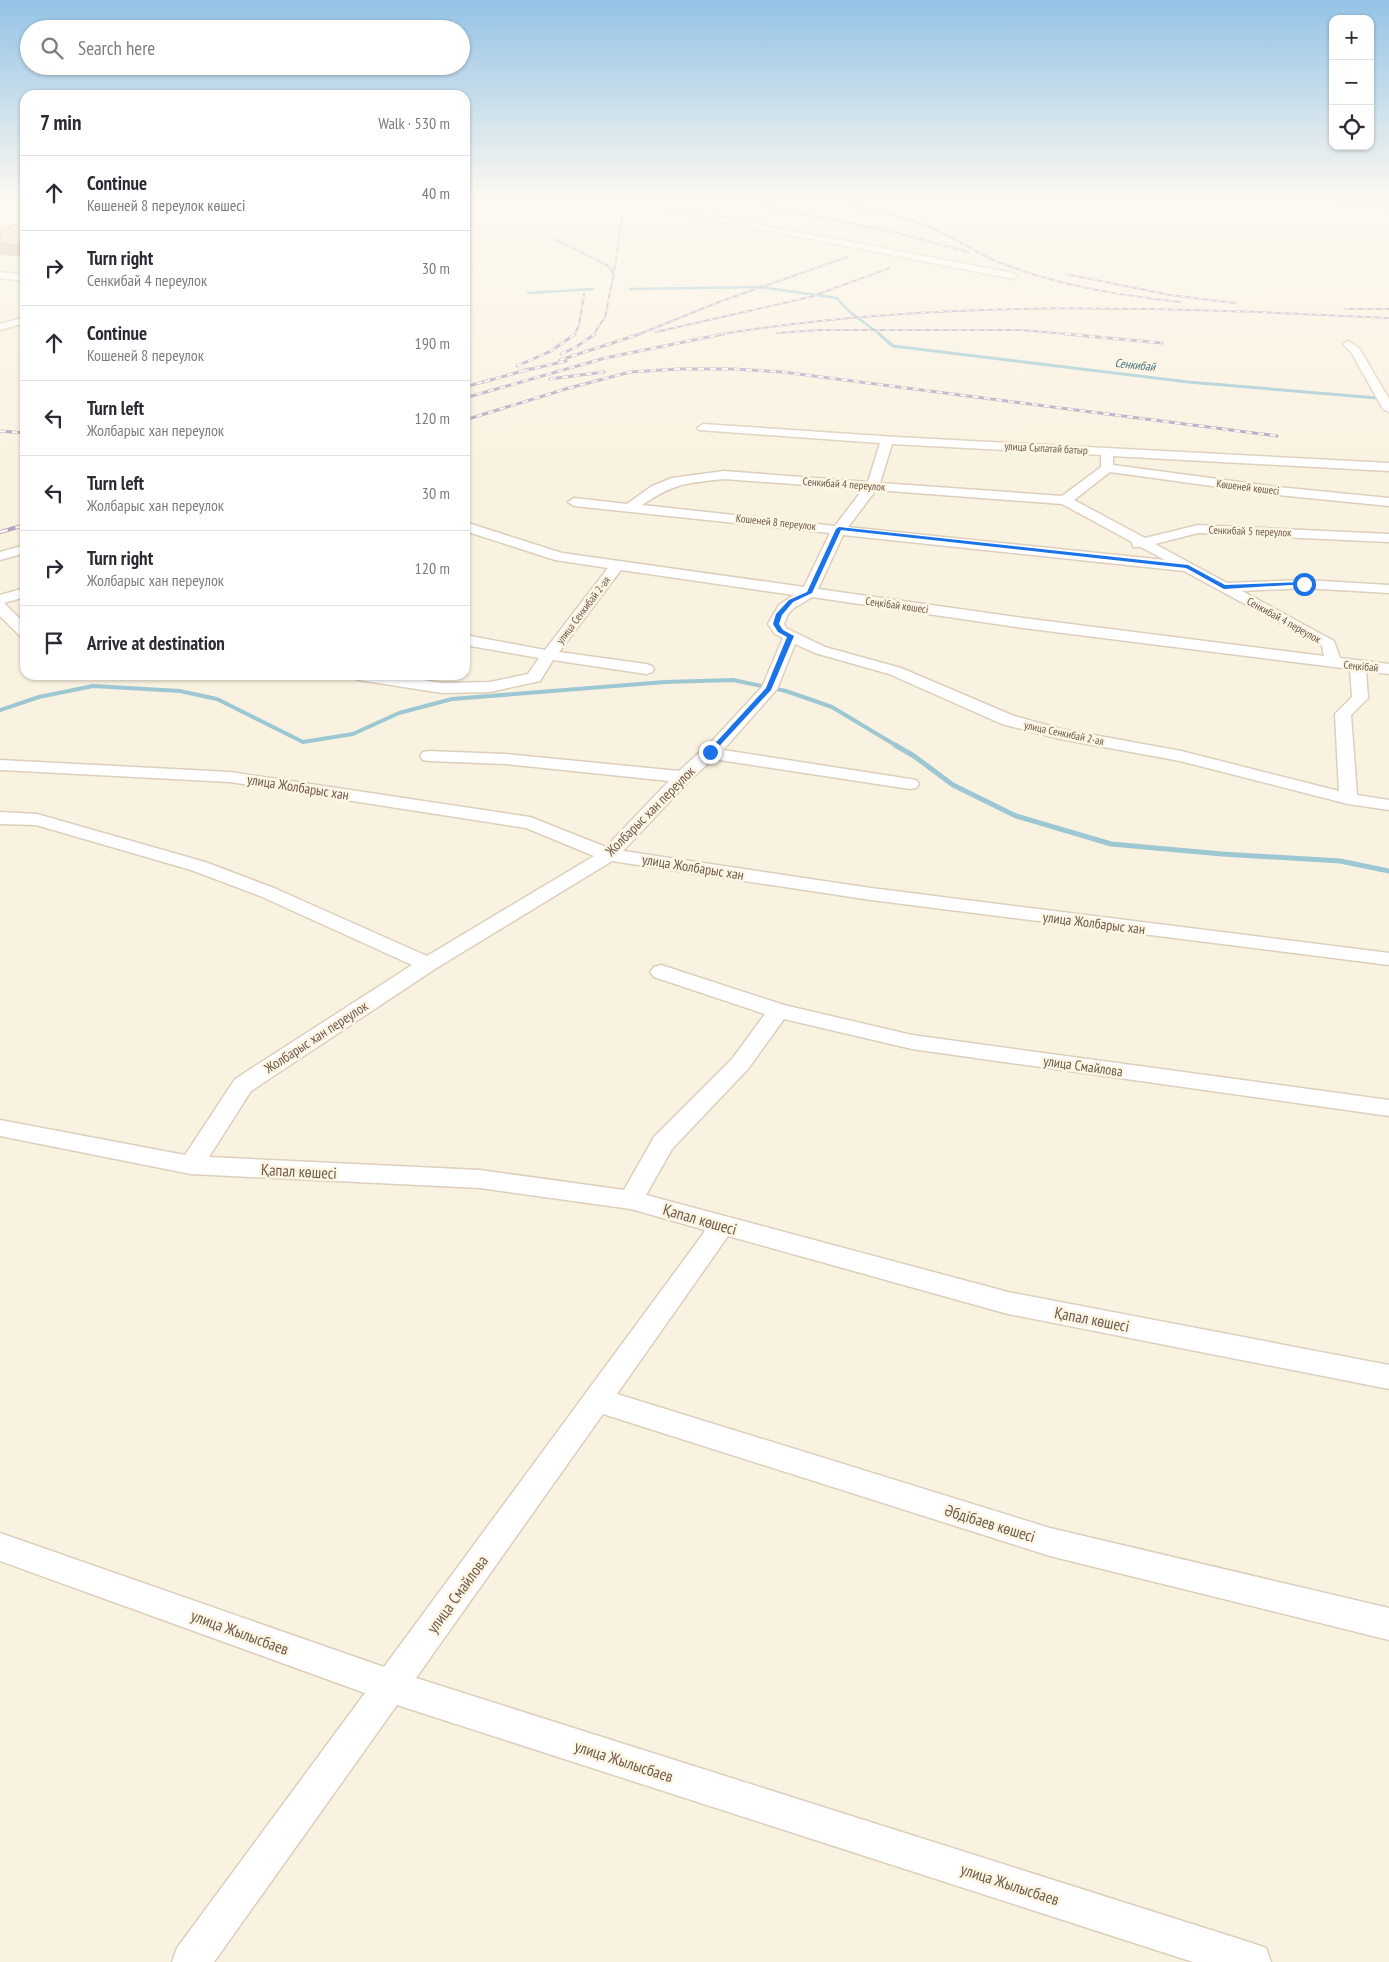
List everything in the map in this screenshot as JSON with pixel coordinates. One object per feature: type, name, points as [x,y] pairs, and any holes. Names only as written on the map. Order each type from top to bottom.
[{"type":"street","points":[[0,327],[20,321]]},
{"type":"street","points":[[1348,344],[1354,350],[1389,409]]},
{"type":"street","name":"улица Сыпатай батыр","points":[[703,428],[1389,468]]},
{"type":"street","points":[[791,636],[780,631],[776,624],[779,614],[791,601],[809,593],[839,529],[873,485],[887,440]]},
{"type":"street","points":[[1065,500],[1107,468],[1107,451]]},
{"type":"street","name":"Көшеней көшесі","points":[[1107,468],[1278,491],[1389,502]]},
{"type":"street","name":"Сенкибай 4 переулок","points":[[630,507],[657,489],[676,481],[724,475],[1065,500],[1329,644],[1333,663]]},
{"type":"street","name":"Кошеней 8 переулок","points":[[574,502],[1188,567]]},
{"type":"street","name":"Сеңкібай көшесі","points":[[470,528],[560,557],[1023,623],[1333,663]]},
{"type":"street","name":"Сенкибай 5 переулок","points":[[1084,556],[1198,529],[1389,538]]},
{"type":"street","points":[[0,556],[20,550]]},
{"type":"street","name":"улица Сенкибай 2-ая","points":[[392,680],[442,688],[490,687],[534,678],[549,655],[618,565]]},
{"type":"street","points":[[1224,587],[1304,584],[1389,590]]},
{"type":"street","points":[[0,600],[20,594]]},
{"type":"street","points":[[0,607],[20,628]]},
{"type":"street","name":"улица Сенкибай 2-ая","points":[[791,636],[820,650],[895,672],[1008,720],[1060,734],[1181,756],[1348,799],[1389,805]]},
{"type":"street","name":"Жолбарыс хан переулок","points":[[191,1165],[243,1085],[428,964],[609,855],[769,689],[791,636]]},
{"type":"street","name":"улица Сенкибай 2-ая","points":[[470,641],[646,669]]},
{"type":"street","name":"Сеңкібай","points":[[1333,663],[1389,669]]},
{"type":"street","points":[[1348,799],[1343,714],[1360,698],[1358,666]]},
{"type":"street","points":[[710,752],[910,784]]},
{"type":"street","points":[[429,756],[505,759],[682,778]]},
{"type":"street","name":"улица Жолбарыс хан","points":[[2,765],[240,778],[530,822],[609,855],[871,894],[1389,959]]},
{"type":"street","points":[[0,818],[37,820],[198,866],[267,892],[428,964]]},
{"type":"street","name":"улица Смайлова","points":[[661,972],[779,1010],[912,1042],[1389,1108]]},
{"type":"street","points":[[631,1200],[663,1143],[740,1064],[779,1010]]},
{"type":"street","name":"Қапал көшесі","points":[[0,1128],[191,1165],[480,1179],[631,1200],[1008,1303],[1389,1377]]},
{"type":"street","name":"улица Смайлова","points":[[191,1962],[712,1241],[721,1225]]},
{"type":"street","name":"Әбдібаев көшесі","points":[[597,1400],[1050,1542],[1389,1624]]},
{"type":"street","name":"улица Жылысбаев","points":[[0,1547],[390,1686],[1252,1962]]},
{"type":"waterway","points":[[528,293],[584,290]]},
{"type":"waterway","points":[[779,290],[837,298],[852,314],[881,335]]},
{"type":"waterway","name":"Сенкибай","points":[[879,334],[893,346],[1188,382],[1389,399]]},
{"type":"waterway","points":[[0,710],[39,697],[93,686],[180,691],[217,699],[303,742],[353,734],[399,713],[452,699],[665,682],[733,680],[786,691],[832,707],[897,746]]},
{"type":"waterway","points":[[895,745],[914,756],[953,785],[1016,816],[1111,844],[1222,854],[1340,861],[1389,871]]},
{"type":"railway","points":[[593,335],[605,317],[611,290]]},
{"type":"railway","points":[[637,335],[754,290]]},
{"type":"railway","points":[[656,332],[810,297],[831,290]]},
{"type":"railway","points":[[1095,290],[1180,302]]},
{"type":"railway","points":[[1143,290],[1235,303]]},
{"type":"railway","points":[[574,335],[579,325],[584,294]]},
{"type":"railway","points":[[715,335],[800,323],[968,310],[1136,309],[1389,318]]},
{"type":"railway","points":[[1345,309],[1389,309]]},
{"type":"railway","points":[[777,333],[819,330],[1021,330],[1078,335]]},
{"type":"railway","points":[[561,354],[576,347],[595,334]]},
{"type":"railway","points":[[470,397],[605,358],[723,334]]},
{"type":"railway","points":[[1065,334],[1162,343]]},
{"type":"railway","points":[[517,366],[551,351],[574,335]]},
{"type":"railway","points":[[560,360],[637,335]]},
{"type":"railway","points":[[523,371],[566,361]]},
{"type":"railway","points":[[484,382],[529,369]]},
{"type":"railway","points":[[470,418],[569,388],[630,372],[678,369],[733,369],[783,372],[1277,436]]},
{"type":"railway","points":[[550,379],[604,372]]},
{"type":"railway","points":[[470,386],[490,380]]},
{"type":"railway","points":[[0,431],[20,433]]},
{"type":"railway","points":[[0,532],[20,526]]},
{"type":"route","points":[[710,752],[769,689],[791,636],[780,631],[776,624],[779,614],[791,601],[809,593],[839,529],[1188,567],[1224,587],[1304,584]]}]
